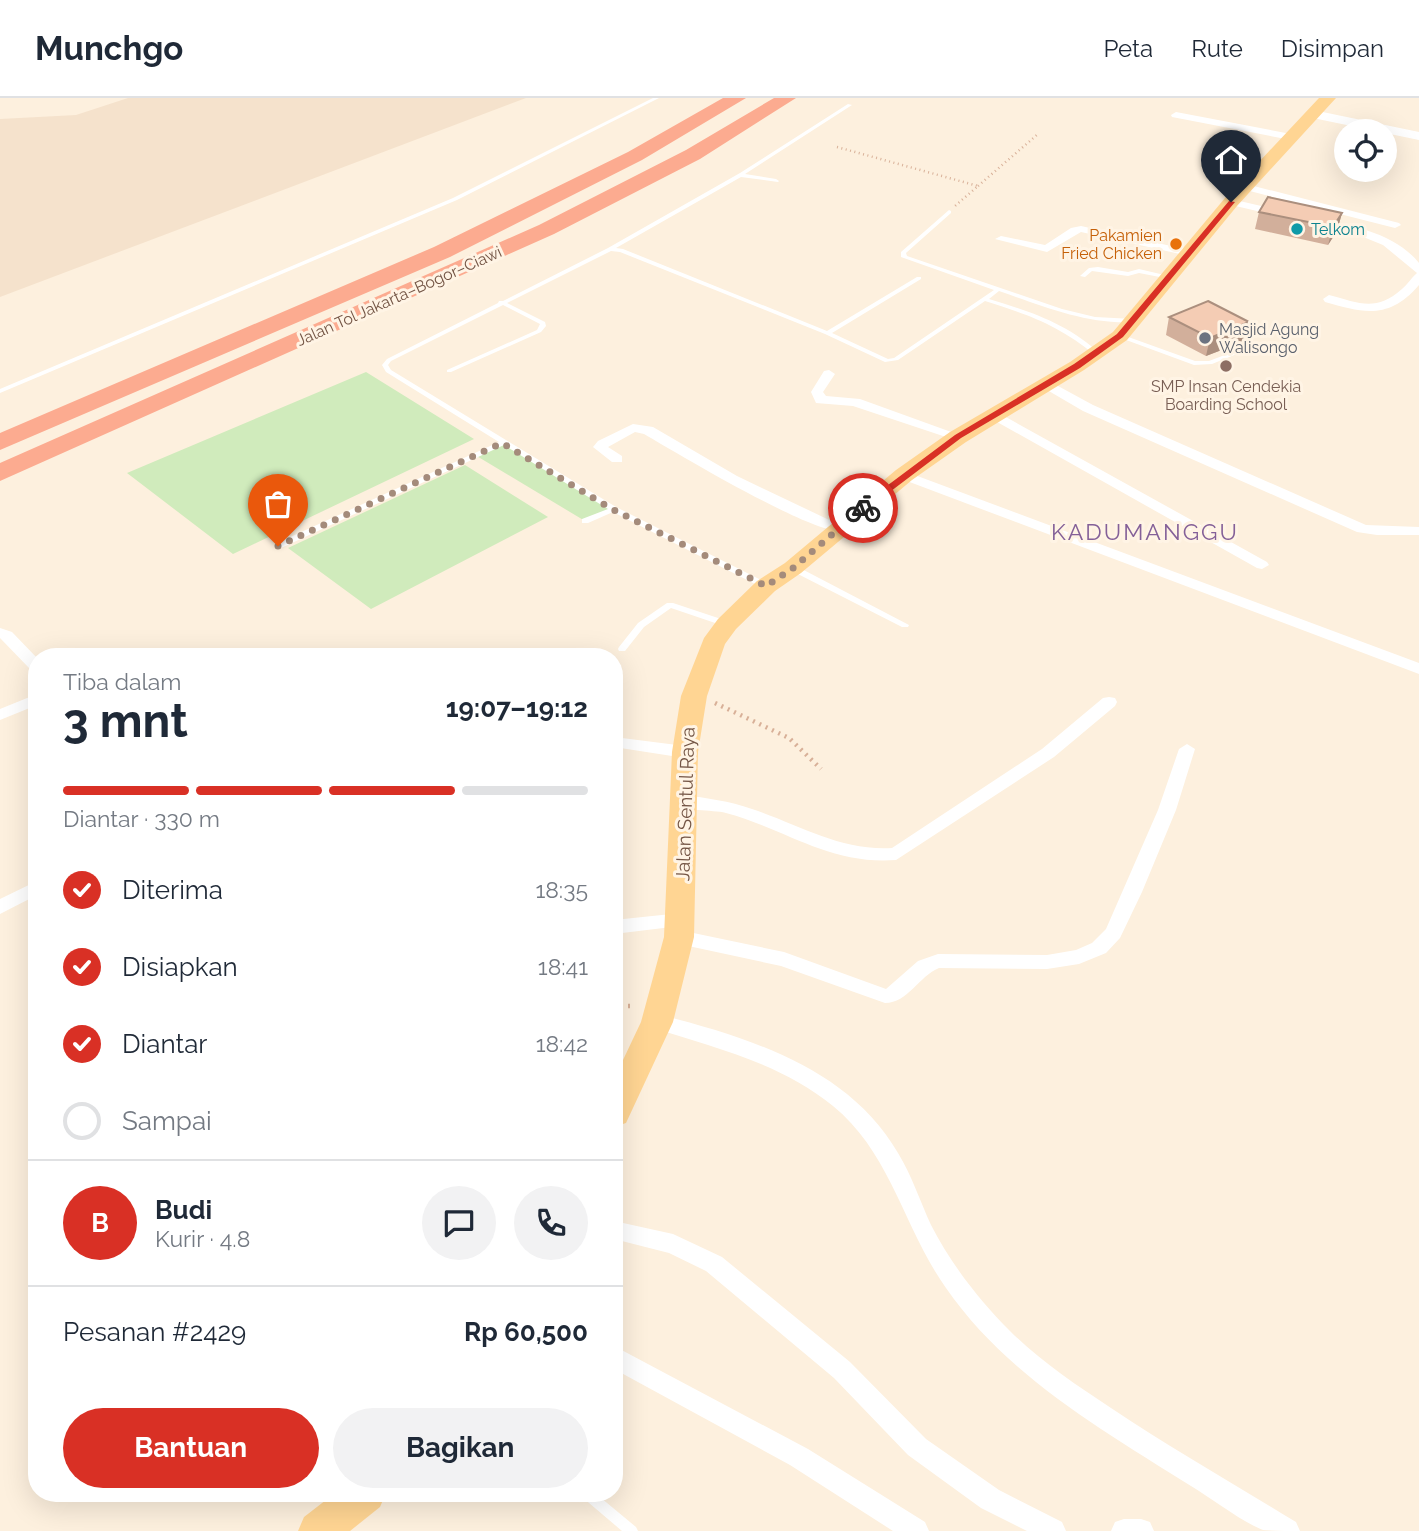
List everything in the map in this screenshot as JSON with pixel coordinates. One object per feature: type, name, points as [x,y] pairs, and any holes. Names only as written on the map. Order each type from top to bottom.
[{"type":"highway","name":"Jalan Tol Jakarta–Bogor–Ciawi","points":[[0,442],[442,252],[635,156],[737,98]]},
{"type":"highway","name":"Jalan Tol Jakarta–Bogor–Ciawi","points":[[0,473],[471,264],[648,179],[718,142],[787,98]]},
{"type":"highway","points":[[0,486],[172,397]]},
{"type":"main road","name":"Jalan Sentul Raya","points":[[623,1095],[657,1022],[680,929],[685,752],[694,696],[713,643],[726,624],[766,586],[793,568],[904,475],[958,437],[1097,354],[1127,328],[1238,195],[1320,106]]},
{"type":"main road","points":[[318,1531],[355,1502]]},
{"type":"street","points":[[1320,106],[1419,136]]},
{"type":"street","points":[[1176,115],[1291,137]]},
{"type":"street","points":[[1238,195],[1295,216]]},
{"type":"street","points":[[1238,195],[1395,225]]},
{"type":"street","points":[[1308,219],[1386,243],[1407,254],[1419,270]]},
{"type":"street","points":[[1001,239],[1047,250],[1071,232],[1081,229],[1189,253]]},
{"type":"street","points":[[1329,299],[1367,308],[1386,308],[1416,283],[1419,276]]},
{"type":"street","points":[[829,374],[817,392],[821,400],[855,402],[958,437]]},
{"type":"street","points":[[1047,384],[1088,408],[1363,529],[1373,532],[1419,531]]},
{"type":"street","points":[[995,415],[1262,565]]},
{"type":"street","points":[[617,459],[602,451],[600,447],[634,428],[648,430],[732,479],[789,508],[839,528]]},
{"type":"street","points":[[904,475],[1419,669]]},
{"type":"street","points":[[0,633],[6,635],[28,658]]},
{"type":"street","points":[[683,801],[727,808],[835,849],[877,857],[896,854],[1048,753],[1109,702]]},
{"type":"street","points":[[0,716],[28,703]]},
{"type":"street","points":[[623,744],[685,752]]},
{"type":"street","points":[[623,928],[680,929],[783,959],[885,996],[892,996],[925,966],[938,961],[1047,962],[1079,957],[1099,948],[1113,933],[1153,846],[1187,748]]},
{"type":"street","points":[[0,907],[28,892]]},
{"type":"street","points":[[657,1022],[725,1039],[762,1052],[798,1070],[851,1110],[887,1152],[918,1220],[949,1277],[1003,1340],[1047,1377],[1122,1429],[1287,1531]]},
{"type":"street","points":[[623,1232],[673,1244],[714,1264],[842,1370],[917,1447],[990,1499],[1053,1531]]},
{"type":"street","points":[[623,1362],[799,1457],[916,1531]]},
{"type":"street","points":[[1124,1531],[1140,1531]]},
{"type":"lane","points":[[0,391],[455,199],[657,98]]},
{"type":"lane","points":[[766,586],[612,509],[388,371],[386,365],[389,360],[501,302],[610,249],[740,175],[850,105]]},
{"type":"lane","points":[[740,175],[776,181]]},
{"type":"lane","points":[[949,212],[903,253],[904,257],[1060,310],[1127,328],[1194,363],[1210,363],[1261,343]]},
{"type":"lane","points":[[610,249],[621,250],[827,333],[887,361],[896,359],[999,289]]},
{"type":"lane","points":[[1083,276],[1091,269],[1098,269],[1128,274],[1139,271],[1170,278]]},
{"type":"lane","points":[[827,333],[919,278]]},
{"type":"lane","points":[[984,299],[1045,318],[1074,333],[1097,354]]},
{"type":"lane","points":[[449,371],[538,331],[543,326],[543,323],[501,302]]},
{"type":"lane","points":[[1045,318],[1060,310]]},
{"type":"lane","points":[[278,546],[502,443]]},
{"type":"lane","points":[[585,521],[612,509]]},
{"type":"lane","points":[[793,568],[905,625]]},
{"type":"lane","points":[[623,648],[640,625],[670,605],[726,624]]},
{"type":"lane","points":[[597,1502],[632,1531]]},
{"type":"path","points":[[949,212],[1038,134]]},
{"type":"path","points":[[837,147],[978,186]]},
{"type":"path","points":[[694,696],[730,708],[789,738],[821,769]]},
{"type":"shaded area","points":[[128,98],[526,98],[0,297],[0,119],[76,115]]},
{"type":"green space","points":[[366,372],[474,439],[233,554],[127,473]]},
{"type":"green space","points":[[502,443],[613,509],[585,521],[475,455]]},
{"type":"green space","points":[[465,465],[548,517],[371,609],[288,548]]},
{"type":"building","points":[[1268,197],[1342,213],[1333,227],[1259,212]]},
{"type":"building","points":[[1208,301],[1249,322],[1210,338],[1169,317]]},
{"type":"way so far","points":[[278,546],[502,443],[612,509],[766,586],[793,568],[863,508]]},
{"type":"place","name":"Telkom","points":[[1297,229]]},
{"type":"place","name":"Pakamien Fried Chicken","points":[[1176,244]]},
{"type":"place","name":"Masjid Agung Walisongo","points":[[1205,338]]},
{"type":"place","name":"SMP Insan Cendekia Boarding School","points":[[1226,366]]},
{"type":"district","name":"KADUMANGGU","points":[[1145,531]]},
{"type":"route","points":[[863,508],[958,437],[1097,354],[1120,336],[1231,202]]}]
